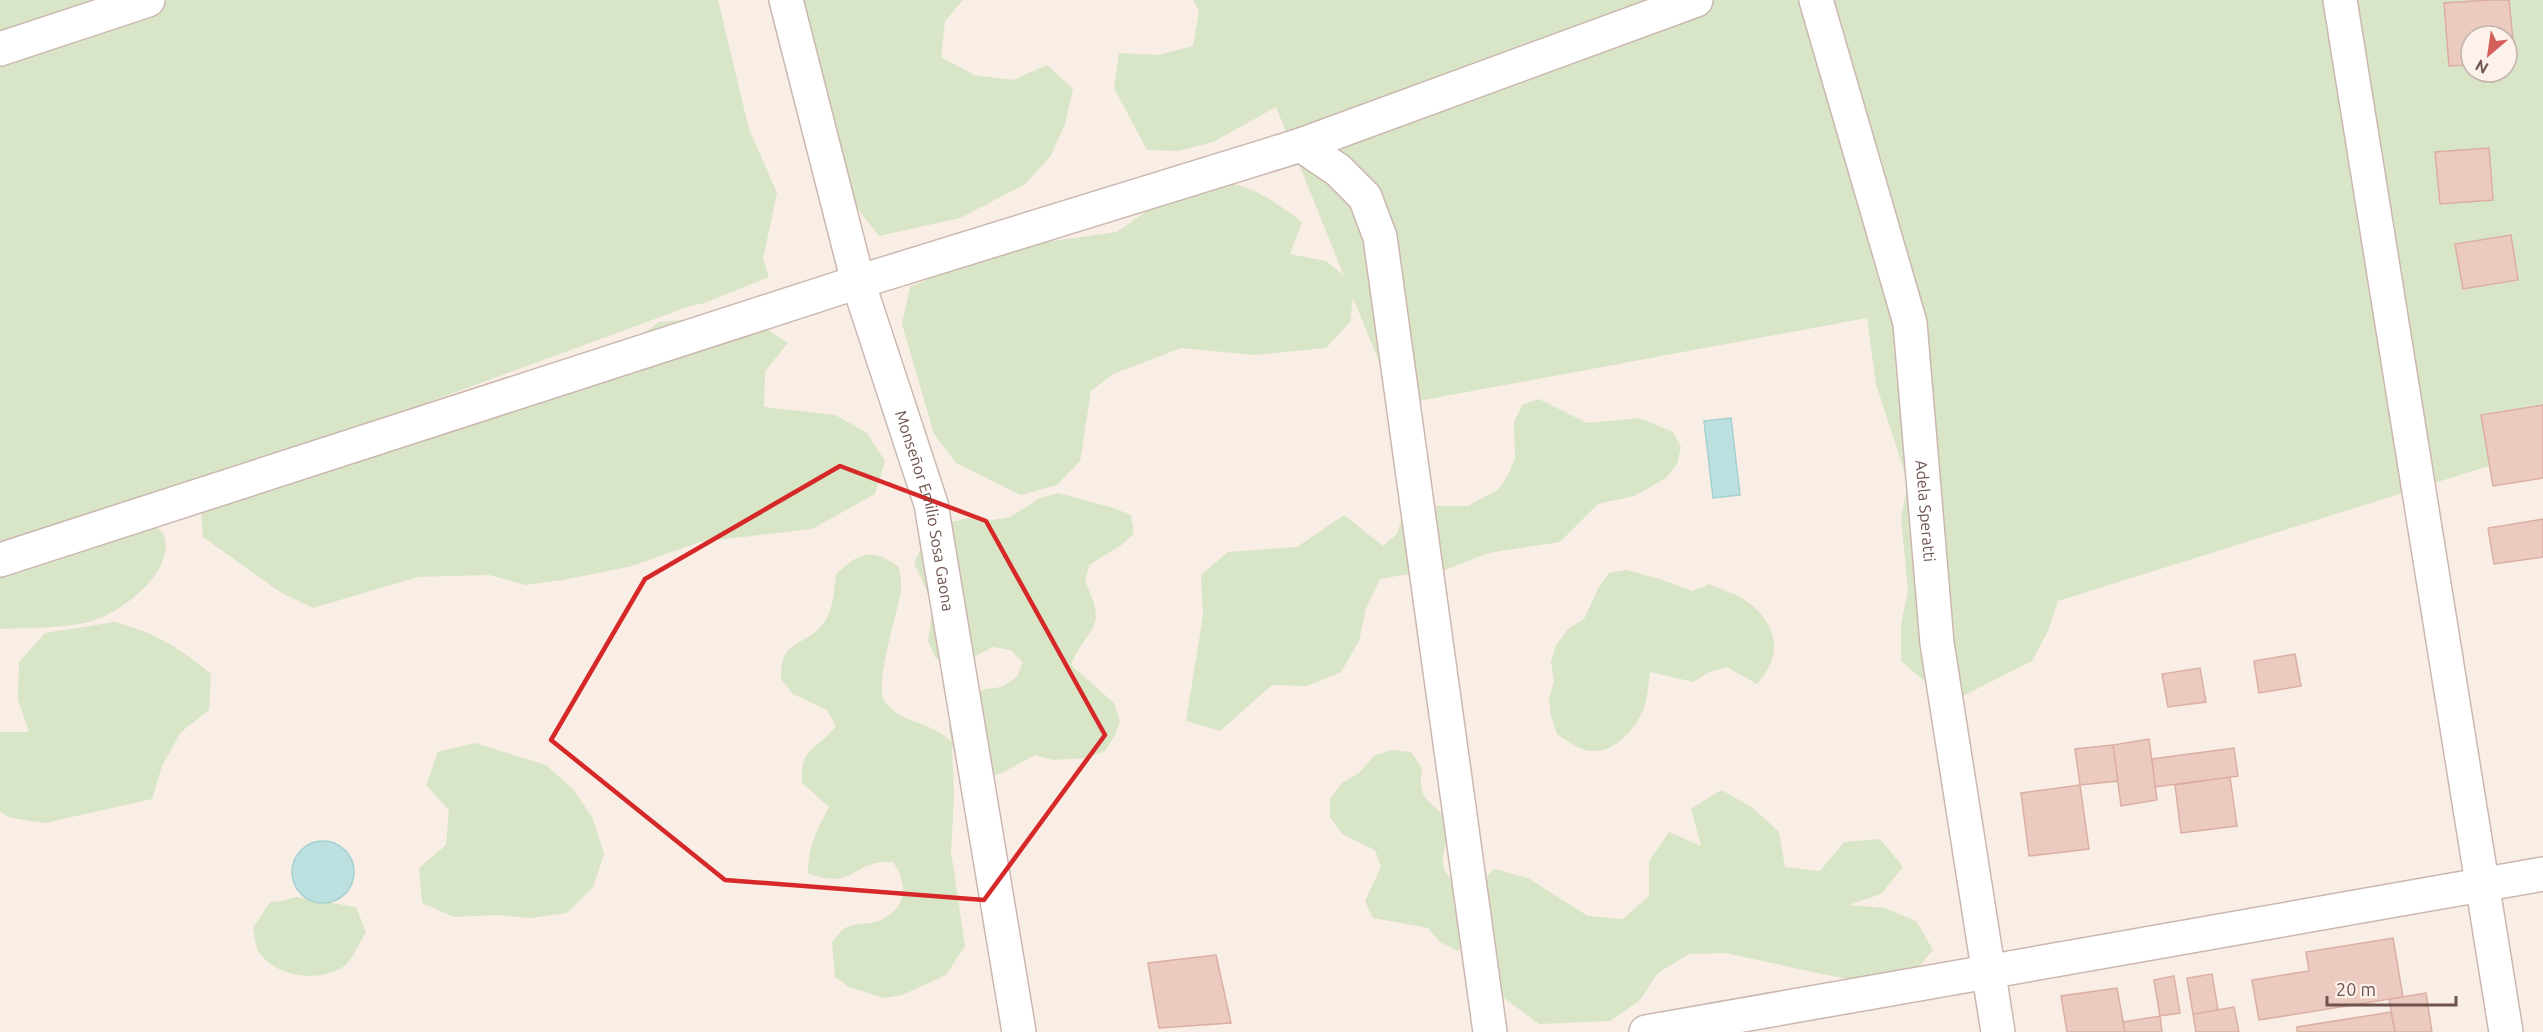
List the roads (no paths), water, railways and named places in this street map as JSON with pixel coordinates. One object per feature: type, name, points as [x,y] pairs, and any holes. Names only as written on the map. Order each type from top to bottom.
[{"type":"street","points":[[0,50],[148,0]]},
{"type":"street","name":"Monseñor Emilio Sosa Gaona","points":[[786,0],[858,282],[931,504],[1019,1032]]},
{"type":"street","points":[[0,560],[858,282],[1300,144],[1696,0]]},
{"type":"street","name":"Adela Speratti","points":[[1816,0],[1910,322],[1937,643],[1998,1032]]},
{"type":"street","points":[[2340,0],[2506,1032]]},
{"type":"street","points":[[1300,144],[1338,170],[1365,197],[1380,237],[1490,1032]]},
{"type":"street","points":[[1646,1032],[2543,874]]},
{"type":"water","points":[[1731,418],[1740,495],[1713,498],[1704,421]]},
{"type":"water","points":[[323,841],[345,850],[354,872],[345,894],[323,903],[301,894],[292,872],[301,850]]}]
